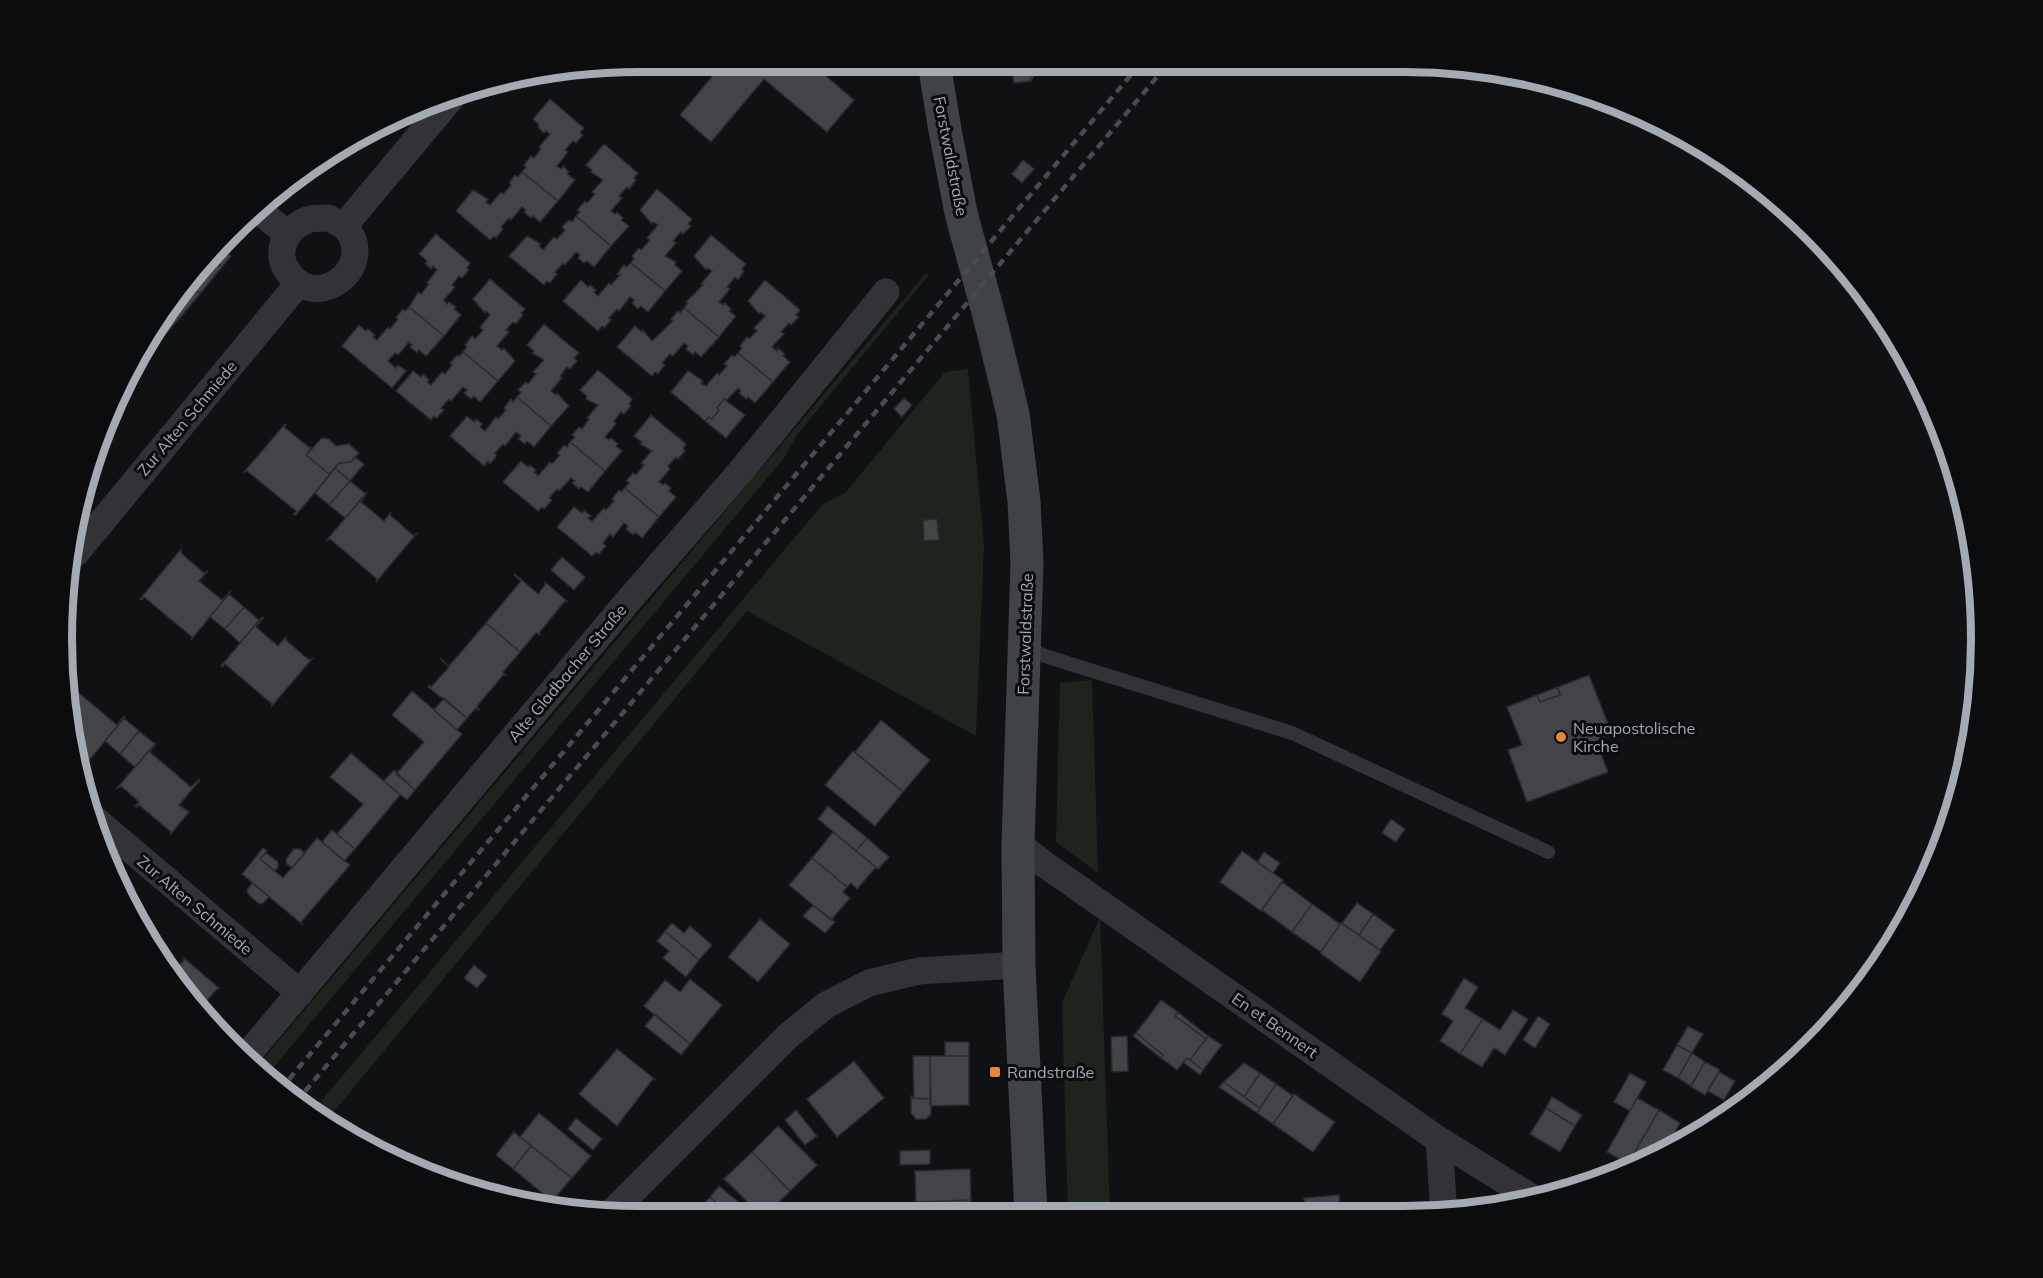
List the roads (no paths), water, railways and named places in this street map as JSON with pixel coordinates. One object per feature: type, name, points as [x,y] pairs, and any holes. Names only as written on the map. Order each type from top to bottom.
[{"type":"street","name":"Forstwaldstraße","points":[[935,72],[961,213],[1013,414],[1024,501],[1027,563],[1018,844],[1019,965],[1031,1206]]},
{"type":"street","points":[[344,226],[445,107]]},
{"type":"street","points":[[263,214],[287,234]]},
{"type":"street","points":[[329,218],[344,226],[354,243],[354,261],[344,277],[327,288],[308,288],[293,280],[283,263],[283,245],[287,234],[309,219],[329,218]]},
{"type":"street","name":"Zur Alten Schmiede","points":[[80,549],[298,284]]},
{"type":"street","name":"Alte Gladbacher Straße","points":[[250,1051],[628,601],[748,463],[886,292]]},
{"type":"street","name":"Zur Alten Schmiede","points":[[104,827],[300,993]]},
{"type":"street","name":"En et Bennert","points":[[1018,844],[1439,1140],[1525,1193]]},
{"type":"street","points":[[619,1205],[788,1036],[826,1005],[869,983],[919,971],[1019,965]]},
{"type":"street","points":[[1439,1140],[1443,1205]]},
{"type":"lane","points":[[1025,648],[1292,733],[1548,852]]},
{"type":"railway","points":[[286,1083],[1133,72]]},
{"type":"railway","points":[[302,1095],[1161,72]]},
{"type":"place","name":"Neuapostolische Kirche","points":[[1561,737]]},
{"type":"place","name":"Randstraße","points":[[995,1072]]}]
